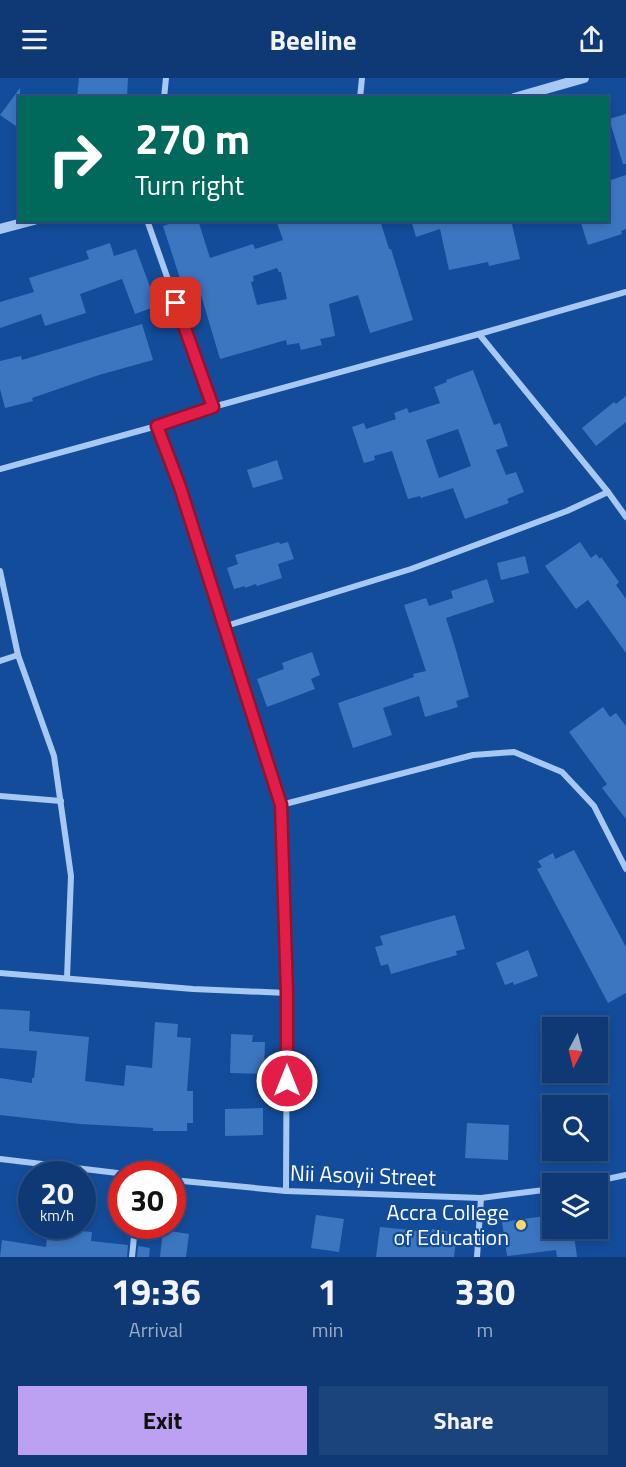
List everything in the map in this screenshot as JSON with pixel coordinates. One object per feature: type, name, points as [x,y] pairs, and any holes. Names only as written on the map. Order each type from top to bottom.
[{"type":"street","points":[[164,96],[166,78]]},
{"type":"street","points":[[360,96],[362,78]]},
{"type":"street","points":[[520,96],[561,81],[584,78]]},
{"type":"street","points":[[0,230],[27,222]]},
{"type":"street","points":[[148,222],[213,407]]},
{"type":"street","points":[[0,469],[626,292]]},
{"type":"street","points":[[479,334],[626,517]]},
{"type":"street","points":[[157,426],[180,487],[226,626],[281,805],[287,993],[286,1191]]},
{"type":"street","points":[[226,626],[411,569],[567,511],[608,492]]},
{"type":"street","points":[[0,571],[18,655],[54,756],[70,876],[67,978]]},
{"type":"street","points":[[0,661],[18,655]]},
{"type":"street","points":[[281,805],[473,755],[514,752],[562,772],[594,806],[626,869]]},
{"type":"street","points":[[0,796],[61,801]]},
{"type":"street","points":[[0,973],[287,993]]},
{"type":"street","points":[[0,1158],[108,1172]]},
{"type":"street","points":[[608,1179],[626,1175]]},
{"type":"street","name":"Nii Asoyii Street","points":[[186,1180],[286,1191],[481,1198],[542,1190]]},
{"type":"street","points":[[477,1257],[481,1198]]},
{"type":"street","points":[[132,1257],[134,1239]]},
{"type":"building","points":[[79,78],[128,78],[127,96],[77,96]]},
{"type":"building","points":[[20,88],[18,128],[0,115]]},
{"type":"building","points":[[626,114],[626,164],[623,164],[609,119]]},
{"type":"building","points":[[626,175],[626,229],[621,231],[622,234],[588,245],[581,222],[609,222],[609,181]]},
{"type":"building","points":[[174,222],[199,222],[210,258],[253,244],[255,249],[283,240],[277,222],[381,222],[413,320],[370,333],[358,295],[329,304],[335,336],[320,339],[322,345],[301,350],[299,343],[287,345],[286,340],[220,359],[201,295],[187,300],[163,226]],"holes":[[[277,268],[281,272],[287,299],[257,305],[251,282],[254,281],[253,276]]]},
{"type":"building","points":[[412,222],[511,222],[520,259],[489,266],[488,262],[449,270],[440,229],[416,237]]},
{"type":"building","points":[[110,243],[114,256],[136,249],[157,306],[135,314],[122,279],[80,294],[86,313],[45,326],[41,314],[0,328],[0,302],[34,292],[29,278],[89,259],[86,251]]},
{"type":"building","points":[[142,324],[153,360],[99,375],[32,398],[33,401],[5,408],[0,389],[0,361],[21,356],[22,360]]},
{"type":"building","points":[[473,370],[494,425],[500,423],[508,446],[496,450],[506,475],[516,472],[524,492],[507,499],[509,503],[465,519],[453,488],[421,498],[420,496],[408,499],[392,451],[374,456],[375,460],[364,463],[352,427],[364,423],[366,429],[396,419],[394,413],[407,408],[409,413],[440,403],[434,387],[447,382],[446,380]],"holes":[[[458,429],[471,466],[439,478],[426,440]]]},
{"type":"building","points":[[626,396],[626,422],[596,446],[582,428],[614,402],[616,404]]},
{"type":"building","points":[[277,460],[283,479],[253,488],[247,470]]},
{"type":"building","points":[[279,542],[280,544],[288,542],[294,559],[278,564],[282,578],[257,586],[256,584],[234,589],[227,568],[238,564],[235,555]]},
{"type":"building","points":[[580,542],[591,558],[596,554],[600,559],[601,557],[619,582],[616,585],[626,599],[626,653],[588,600],[576,609],[545,566]]},
{"type":"building","points":[[525,556],[529,573],[501,580],[497,563]]},
{"type":"building","points":[[487,579],[494,602],[446,618],[469,697],[456,701],[458,707],[425,717],[419,696],[383,708],[392,735],[353,748],[338,703],[426,671],[404,605],[426,598],[429,606],[453,598],[451,591]]},
{"type":"building","points":[[312,652],[320,675],[311,679],[315,689],[267,707],[257,679],[284,669],[282,663]]},
{"type":"building","points":[[603,707],[610,717],[616,713],[626,726],[626,819],[602,788],[607,784],[569,732]]},
{"type":"building","points":[[574,850],[626,947],[626,993],[608,1003],[537,869],[542,867],[538,861],[553,853],[555,859]]},
{"type":"building","points":[[455,915],[465,949],[456,951],[457,955],[391,974],[388,964],[381,966],[375,947],[383,945],[380,936]]},
{"type":"building","points":[[528,950],[538,976],[514,985],[513,982],[505,985],[496,963]]},
{"type":"building","points":[[0,1009],[30,1011],[29,1031],[89,1037],[85,1081],[124,1086],[126,1065],[152,1068],[155,1022],[178,1024],[177,1037],[191,1038],[187,1091],[193,1091],[193,1123],[187,1123],[187,1131],[153,1131],[153,1128],[80,1124],[0,1115],[0,1078],[32,1083],[37,1051],[0,1048]]},
{"type":"building","points":[[231,1034],[253,1035],[252,1042],[265,1042],[264,1074],[230,1073]]},
{"type":"building","points":[[263,1108],[263,1135],[225,1136],[225,1109]]},
{"type":"building","points":[[467,1123],[509,1125],[508,1160],[465,1158]]},
{"type":"building","points":[[316,1215],[344,1219],[339,1252],[311,1248]]},
{"type":"building","points":[[542,1216],[542,1239],[575,1239],[577,1257],[557,1257],[556,1250],[507,1256],[502,1222]]},
{"type":"building","points":[[380,1227],[431,1232],[432,1229],[457,1233],[454,1257],[376,1257]]},
{"type":"building","points":[[186,1234],[189,1234],[186,1257],[160,1257],[162,1239],[186,1239]]},
{"type":"building","points":[[47,1239],[91,1239],[91,1241],[128,1245],[127,1257],[0,1257],[2,1240],[46,1247]]},
{"type":"building","points":[[138,1246],[150,1248],[149,1257],[137,1257]]},
{"type":"place","name":"Accra College of Education","points":[[521,1225]]},
{"type":"route","points":[[176,303],[213,407],[157,426],[180,487],[226,626],[281,805],[287,993],[287,1081]]}]
